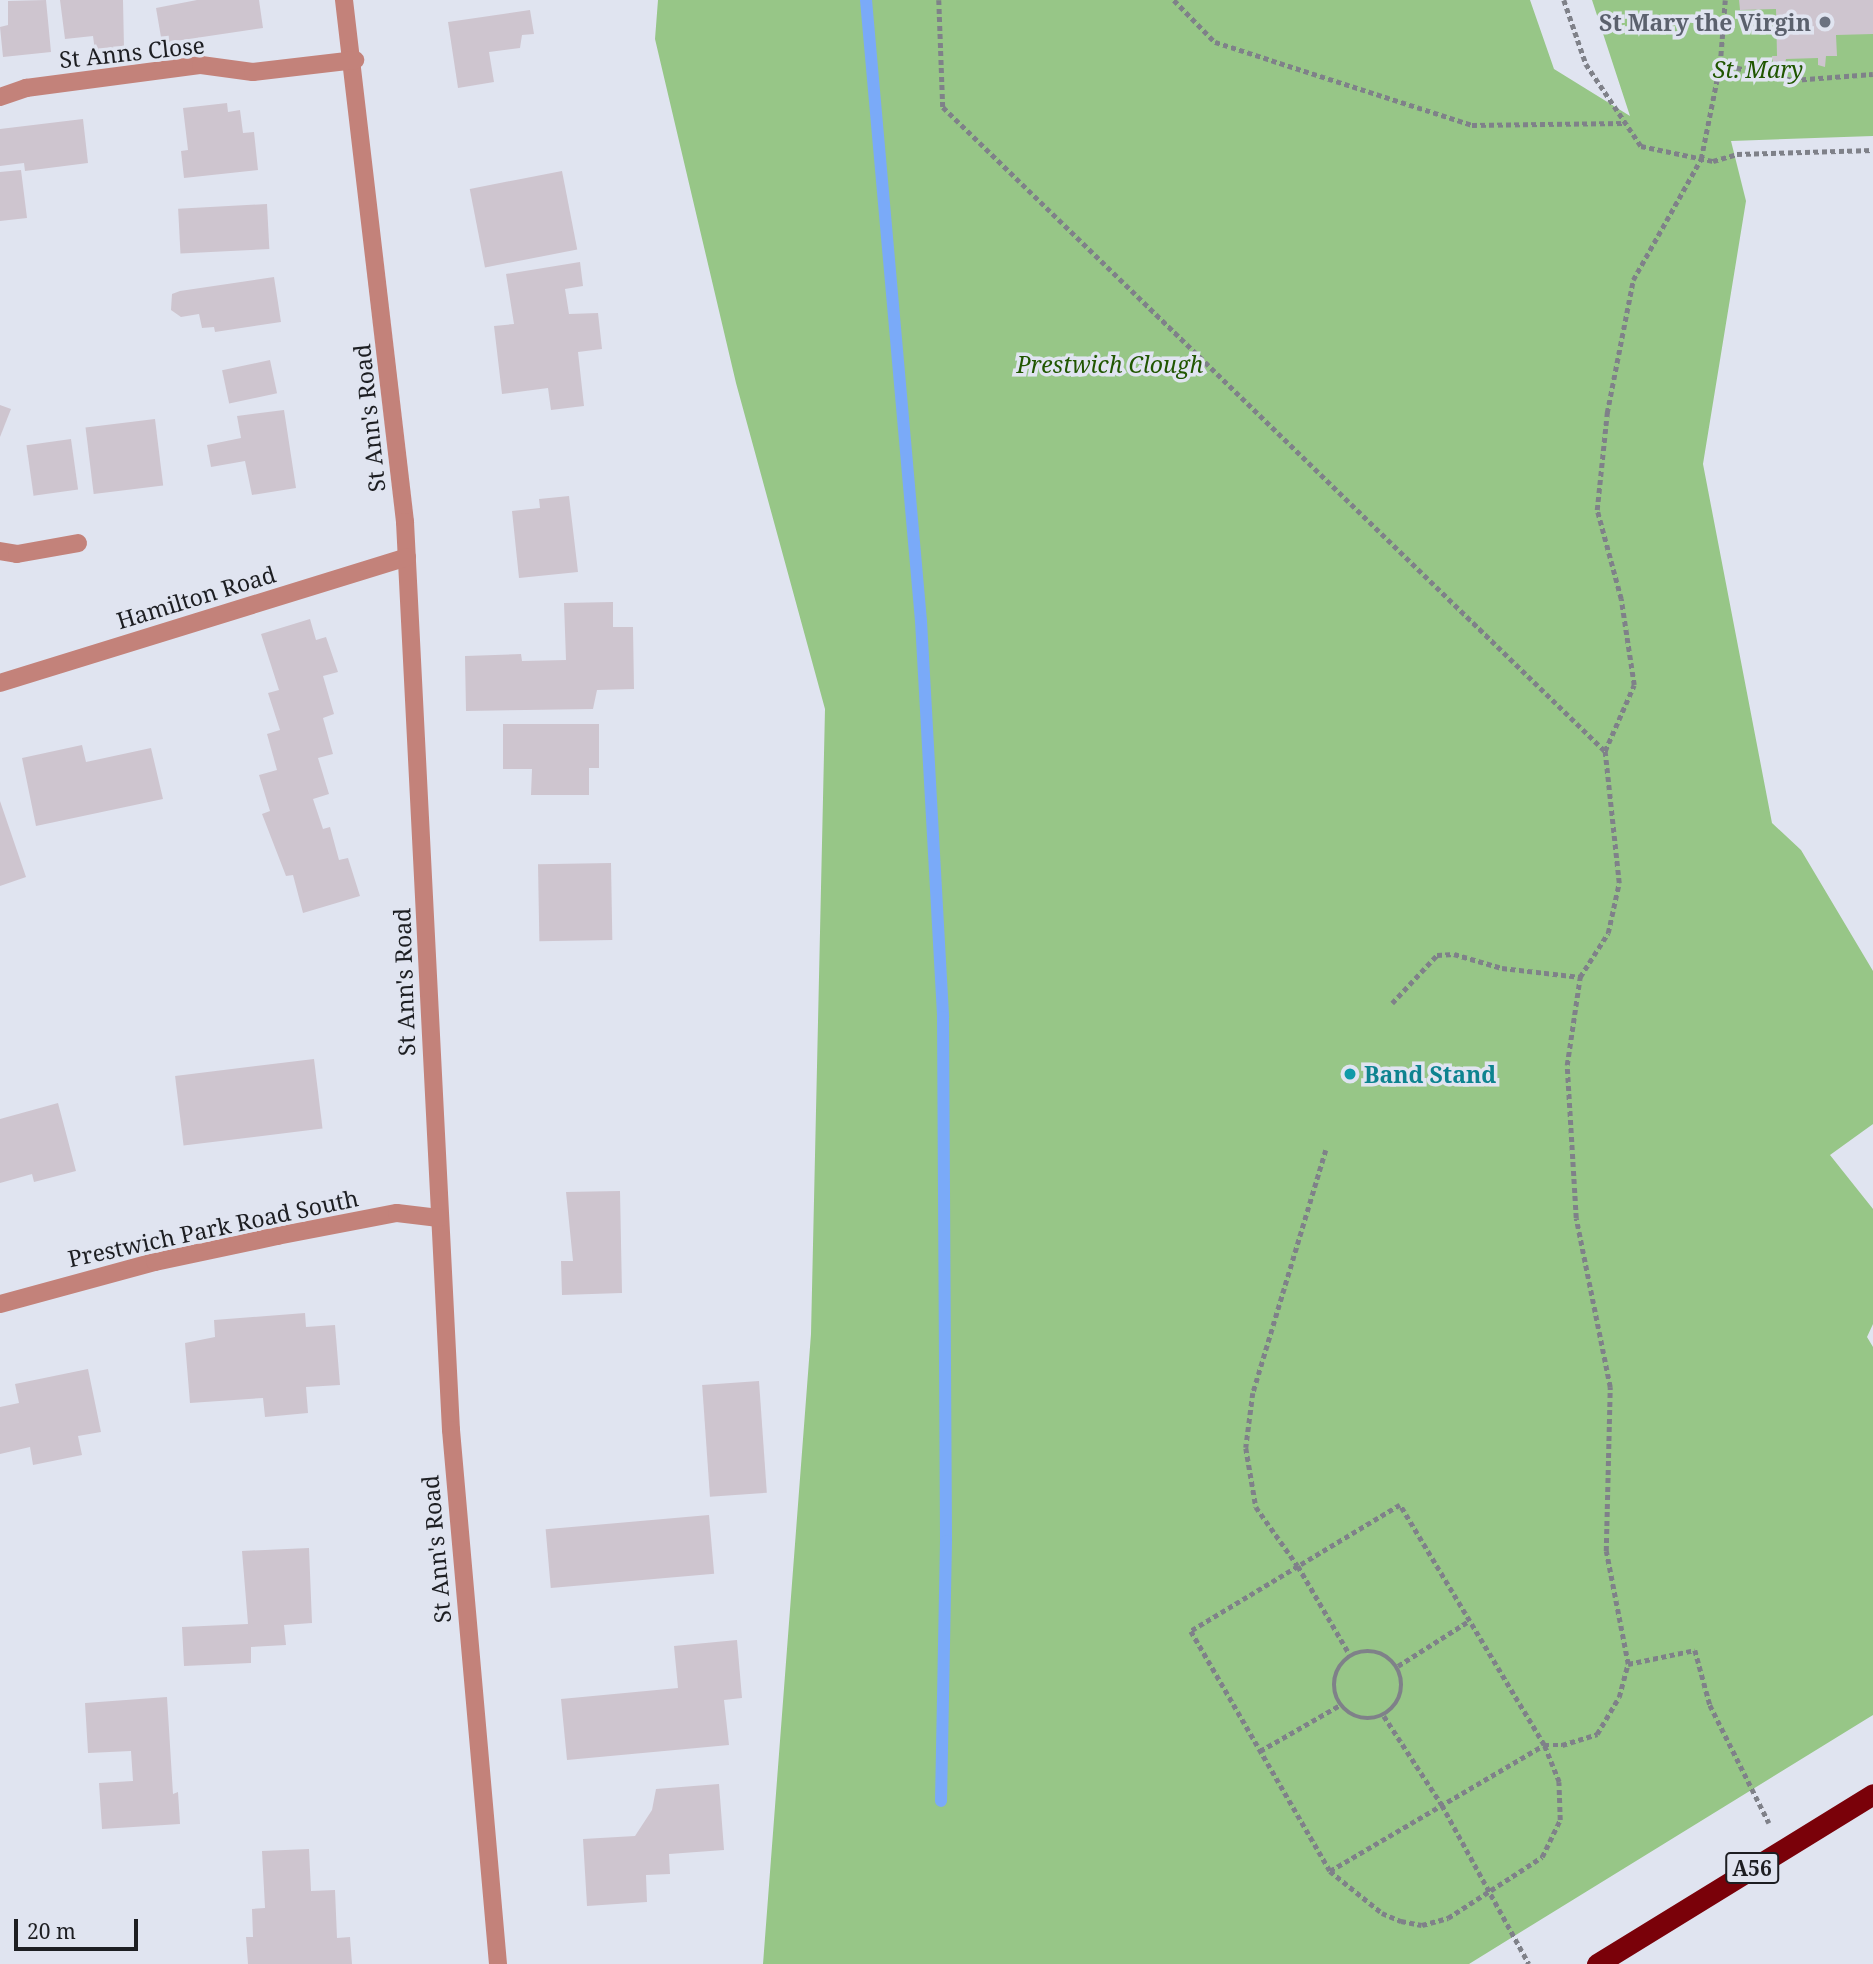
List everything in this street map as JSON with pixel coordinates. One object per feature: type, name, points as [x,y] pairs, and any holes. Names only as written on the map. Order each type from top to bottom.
[{"type":"highway","name":"A56","points":[[1597,1964],[1873,1794]]},
{"type":"street","name":"St Ann's Road","points":[[344,0],[355,60],[407,557],[439,1218],[459,1526],[498,1964]]},
{"type":"street","name":"St Anns Close","points":[[0,97],[26,88],[201,65],[254,72],[355,60]]},
{"type":"street","points":[[0,551],[17,554],[78,543]]},
{"type":"street","name":"Hamilton Road","points":[[0,683],[407,557]]},
{"type":"street","name":"Prestwich Park Road South","points":[[0,1304],[155,1262],[277,1236],[397,1213],[439,1218]]},
{"type":"path","points":[[939,0],[943,107],[1605,751]]},
{"type":"path","points":[[1174,0],[1215,42],[1472,125],[1626,123]]},
{"type":"path","points":[[1564,0],[1586,64],[1641,146],[1701,159],[1873,150]]},
{"type":"path","points":[[1330,1871],[1544,1745],[1562,1745],[1597,1734],[1619,1697],[1628,1664],[1606,1551],[1610,1387],[1576,1218],[1567,1065],[1580,977],[1608,933],[1619,883],[1605,751],[1634,685],[1621,599],[1597,510],[1607,413],[1633,280],[1701,159],[1720,64],[1725,0]]},
{"type":"path","points":[[1720,64],[1793,80],[1873,74]]},
{"type":"path","points":[[1392,1003],[1437,956],[1454,954],[1502,968],[1580,977]]},
{"type":"path","points":[[1326,1150],[1253,1393],[1246,1448],[1256,1507],[1298,1566],[1350,1655]]},
{"type":"path","points":[[1400,1505],[1469,1621],[1544,1745],[1559,1782],[1560,1821],[1542,1857],[1448,1918],[1422,1925],[1382,1913],[1330,1871],[1191,1631],[1400,1505]]},
{"type":"path","points":[[1398,1666],[1469,1621]]},
{"type":"path","points":[[1367,1650],[1387,1655],[1398,1666],[1404,1682],[1400,1701],[1384,1716],[1365,1720],[1340,1705],[1334,1688],[1336,1671],[1350,1655],[1367,1650]]},
{"type":"path","points":[[1628,1664],[1695,1650],[1710,1705],[1783,1849]]},
{"type":"path","points":[[1260,1751],[1340,1705]]},
{"type":"path","points":[[1384,1716],[1441,1805],[1528,1964]]},
{"type":"green space","points":[[658,0],[1530,0],[1554,69],[1630,116],[1592,0],[1873,0],[1873,136],[1731,141],[1746,201],[1703,464],[1772,823],[1801,850],[1873,971],[1873,1124],[1830,1155],[1873,1209],[1873,1324],[1867,1337],[1873,1347],[1873,1715],[1469,1964],[763,1964],[811,1334],[825,709],[736,383],[655,39]]},
{"type":"building","points":[[46,0],[51,52],[3,57],[0,27],[8,25],[8,1]]},
{"type":"building","points":[[60,0],[123,0],[124,48],[95,51],[93,36],[65,39]]},
{"type":"building","points":[[197,0],[259,0],[263,28],[162,43],[156,8]]},
{"type":"building","name":"St Mary the Virgin","points":[[1739,0],[1873,0],[1873,34],[1836,35],[1837,56],[1826,56],[1825,67],[1818,65],[1818,58],[1786,59],[1784,68],[1780,69],[1773,62],[1772,56],[1777,56],[1776,9],[1740,10]]},
{"type":"building","points":[[530,10],[534,34],[522,35],[520,48],[489,52],[494,82],[458,88],[448,22]]},
{"type":"building","points":[[227,103],[228,112],[240,110],[243,133],[254,132],[258,170],[184,178],[181,151],[188,150],[183,108]]},
{"type":"building","points":[[83,119],[88,163],[25,171],[24,163],[0,166],[0,129]]},
{"type":"building","points":[[21,170],[27,218],[0,221],[0,172]]},
{"type":"building","points":[[562,171],[577,250],[485,267],[470,189]]},
{"type":"building","points":[[267,204],[269,249],[180,254],[178,209]]},
{"type":"building","points":[[580,262],[583,286],[565,289],[569,314],[598,313],[602,349],[578,352],[584,406],[551,410],[548,388],[502,394],[494,326],[514,324],[506,274]]},
{"type":"building","points":[[274,277],[281,322],[215,332],[214,327],[202,328],[199,314],[181,317],[171,310],[172,294],[180,291]]},
{"type":"building","points":[[270,360],[277,393],[229,403],[222,370]]},
{"type":"building","points":[[0,405],[11,409],[0,437]]},
{"type":"building","points":[[284,410],[296,488],[252,495],[245,461],[211,467],[207,445],[241,438],[237,416]]},
{"type":"building","points":[[155,419],[163,486],[94,494],[86,428]]},
{"type":"building","points":[[71,439],[78,490],[34,496],[26,445]]},
{"type":"building","points":[[569,496],[578,572],[519,578],[512,511],[540,508],[539,499]]},
{"type":"building","points":[[613,602],[613,627],[633,627],[634,689],[597,690],[593,709],[466,711],[465,656],[521,654],[522,661],[566,660],[564,603]]},
{"type":"building","points":[[310,619],[316,640],[326,637],[338,672],[323,676],[334,714],[323,718],[333,754],[318,758],[329,794],[313,799],[323,829],[330,827],[339,860],[348,858],[360,896],[303,913],[293,875],[286,876],[262,814],[270,811],[259,775],[277,770],[267,734],[280,730],[268,693],[279,690],[261,634]]},
{"type":"building","points":[[503,724],[599,724],[599,768],[589,768],[589,795],[531,795],[532,769],[503,769]]},
{"type":"building","points":[[82,745],[86,762],[151,748],[163,799],[36,826],[22,758]]},
{"type":"building","points":[[0,801],[26,877],[0,886]]},
{"type":"building","points":[[611,863],[612,940],[539,941],[538,864]]},
{"type":"building","points":[[314,1059],[323,1128],[184,1146],[175,1076]]},
{"type":"building","points":[[58,1103],[76,1171],[34,1182],[32,1174],[0,1183],[0,1119]]},
{"type":"building","points":[[620,1191],[622,1293],[562,1295],[561,1261],[573,1261],[566,1192]]},
{"type":"building","points":[[305,1313],[306,1327],[335,1325],[340,1385],[306,1387],[308,1413],[265,1417],[263,1398],[190,1403],[185,1343],[215,1337],[214,1320]]},
{"type":"building","points":[[88,1369],[101,1432],[78,1436],[82,1455],[33,1465],[30,1447],[0,1454],[0,1407],[19,1403],[15,1384]]},
{"type":"building","points":[[759,1381],[767,1493],[710,1497],[702,1385]]},
{"type":"building","points":[[709,1515],[714,1574],[551,1588],[546,1529]]},
{"type":"building","points":[[309,1548],[312,1623],[284,1625],[286,1645],[251,1647],[251,1663],[184,1666],[182,1627],[248,1624],[242,1551]]},
{"type":"building","points":[[737,1640],[742,1698],[724,1700],[729,1745],[567,1760],[561,1699],[678,1688],[674,1646]]},
{"type":"building","points":[[167,1697],[173,1794],[178,1792],[180,1824],[102,1829],[99,1783],[133,1781],[131,1751],[88,1753],[85,1703]]},
{"type":"building","points":[[719,1784],[724,1850],[669,1854],[670,1874],[646,1875],[647,1902],[587,1906],[583,1839],[635,1836],[652,1810],[656,1789]]},
{"type":"building","points":[[309,1849],[311,1891],[335,1890],[337,1938],[350,1937],[352,1964],[248,1964],[246,1937],[253,1937],[252,1909],[265,1908],[262,1851]]},
{"type":"waterway","points":[[866,0],[921,621],[943,1017],[946,1541],[941,1801]]},
{"type":"place","name":"St Mary the Virgin","points":[[1825,22]]},
{"type":"place","name":"Band Stand","points":[[1350,1074]]},
{"type":"park label","name":"St. Mary","points":[[1758,69]]},
{"type":"park label","name":"Prestwich Clough","points":[[1110,364]]}]
